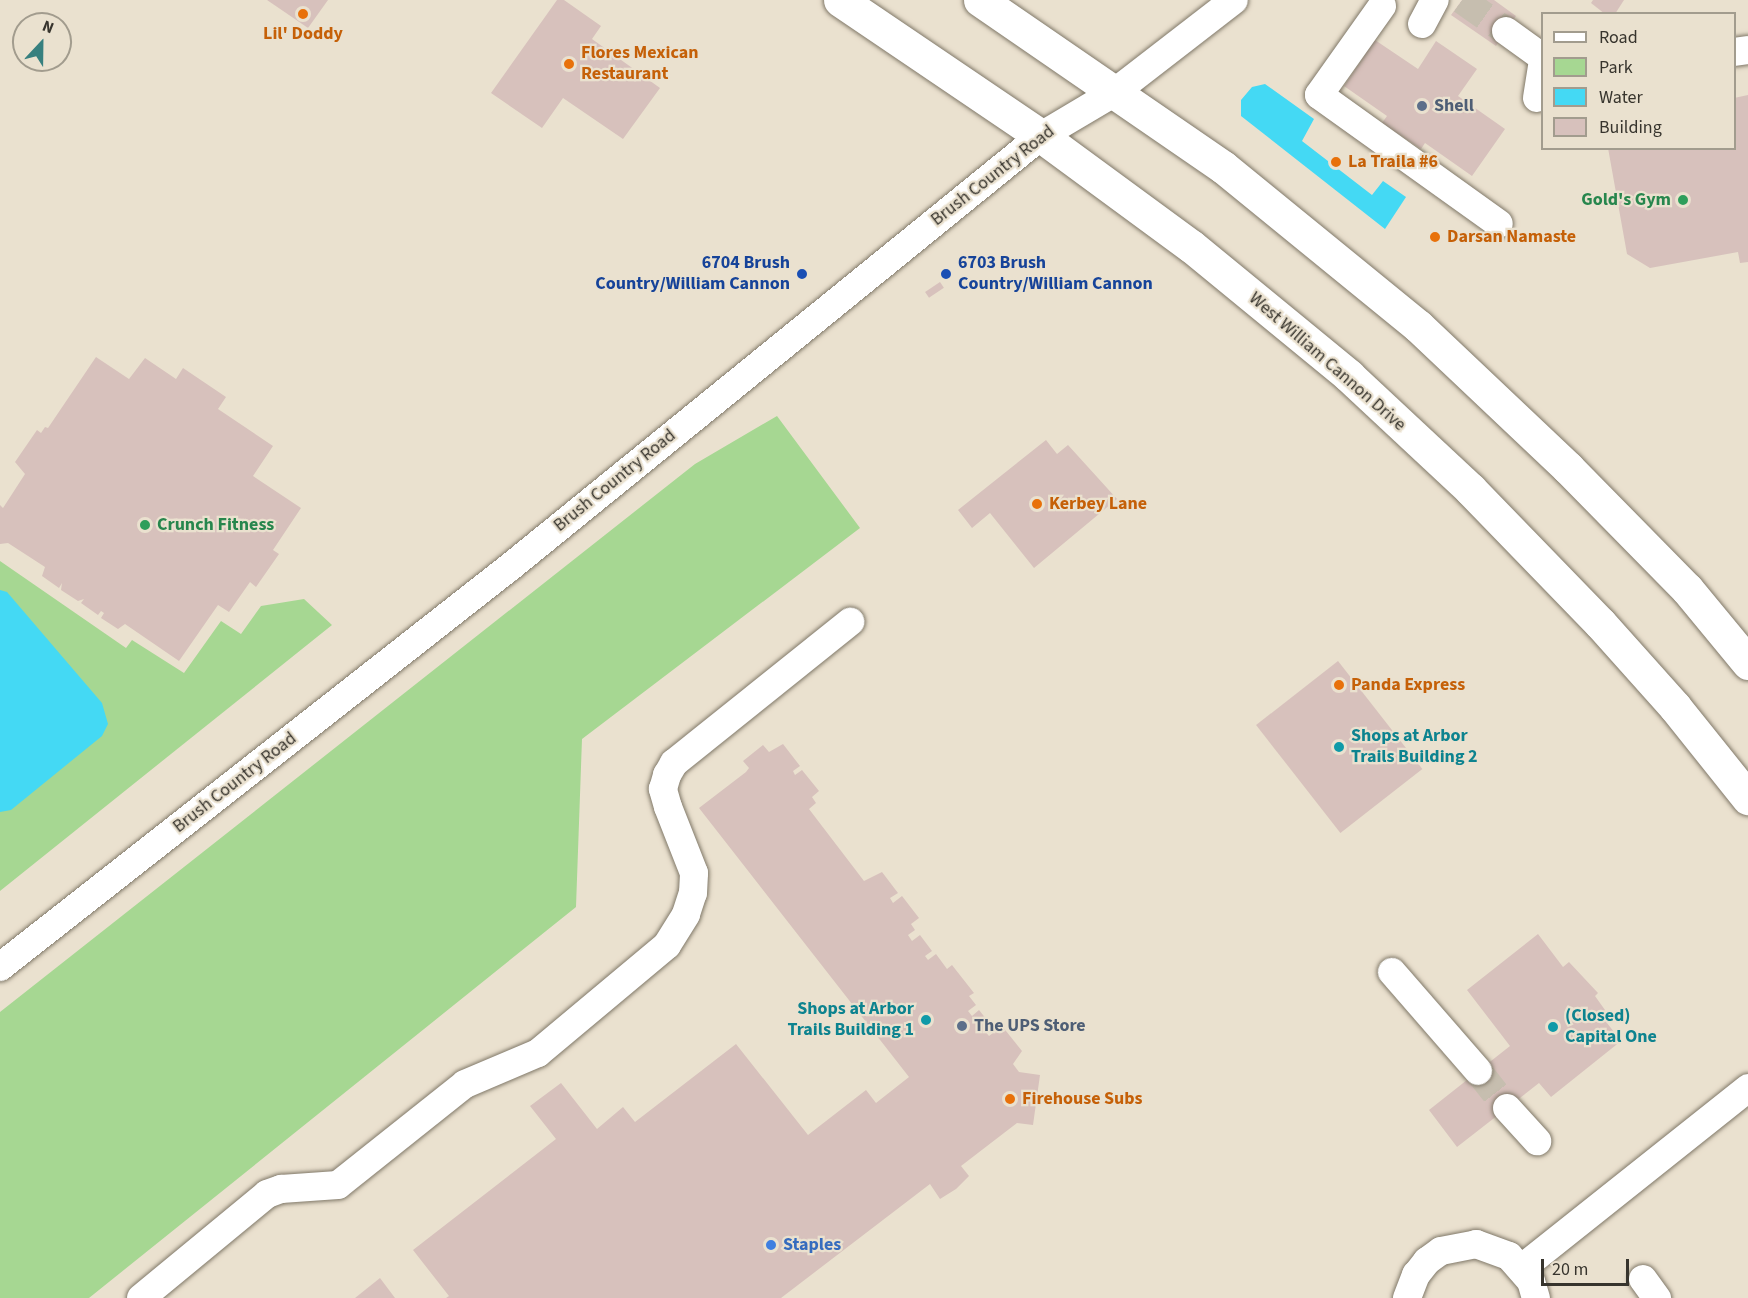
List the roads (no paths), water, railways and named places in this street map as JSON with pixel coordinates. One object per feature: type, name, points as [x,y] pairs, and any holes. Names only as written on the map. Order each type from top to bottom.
[{"type":"main road","name":"West William Cannon Drive","points":[[840,0],[1041,136],[1191,246],[1388,412],[1470,489],[1600,623],[1675,707],[1748,798]]},
{"type":"main road","points":[[980,0],[1261,196],[1448,352],[1687,589],[1748,663]]},
{"type":"street","name":"Brush Country Road","points":[[0,968],[510,567],[1041,136],[1115,92],[1234,0]]},
{"type":"street","points":[[1382,6],[1319,95],[1499,224]]},
{"type":"street","points":[[1506,31],[1541,56]]},
{"type":"street","points":[[1537,98],[1541,72]]},
{"type":"street","points":[[141,1298],[267,1194],[281,1189],[338,1185],[465,1084],[538,1053],[667,945],[686,914],[693,893],[694,873],[663,789],[667,774],[674,764],[850,622]]},
{"type":"street","points":[[1392,972],[1478,1071]]},
{"type":"street","points":[[1522,1268],[1748,1088]]},
{"type":"street","points":[[1508,1108],[1537,1141]]},
{"type":"street","points":[[1407,1298],[1416,1275],[1427,1261],[1458,1246],[1493,1248],[1522,1268],[1536,1298]]},
{"type":"water","points":[[1265,84],[1314,119],[1302,141],[1372,195],[1383,181],[1406,197],[1385,229],[1241,116],[1241,100],[1252,87]]},
{"type":"water","points":[[0,590],[7,592],[102,703],[108,724],[102,736],[11,810],[0,812]]},
{"type":"tunnel","points":[[1462,0],[1506,31]]},
{"type":"tunnel","points":[[1478,1071],[1507,1108]]},
{"type":"place","name":"Lil' Doddy","points":[[303,14]]},
{"type":"place","name":"Flores Mexican Restaurant","points":[[569,64]]},
{"type":"place","name":"Shell","points":[[1422,106]]},
{"type":"place","name":"La Traila #6","points":[[1336,162]]},
{"type":"place","name":"Gold's Gym","points":[[1683,200]]},
{"type":"place","name":"Darsan Namaste","points":[[1435,237]]},
{"type":"place","name":"6704 Brush Country/William Cannon","points":[[802,274]]},
{"type":"place","name":"6703 Brush Country/William Cannon","points":[[946,274]]},
{"type":"place","name":"Kerbey Lane","points":[[1037,504]]},
{"type":"place","name":"Crunch Fitness","points":[[145,525]]},
{"type":"place","name":"Panda Express","points":[[1339,685]]},
{"type":"place","name":"Shops at Arbor Trails Building 2","points":[[1339,747]]},
{"type":"place","name":"Shops at Arbor Trails Building 1","points":[[926,1020]]},
{"type":"place","name":"The UPS Store","points":[[962,1026]]},
{"type":"place","name":"(Closed) Capital One","points":[[1553,1027]]},
{"type":"place","name":"Firehouse Subs","points":[[1010,1099]]},
{"type":"place","name":"Staples","points":[[771,1245]]}]
